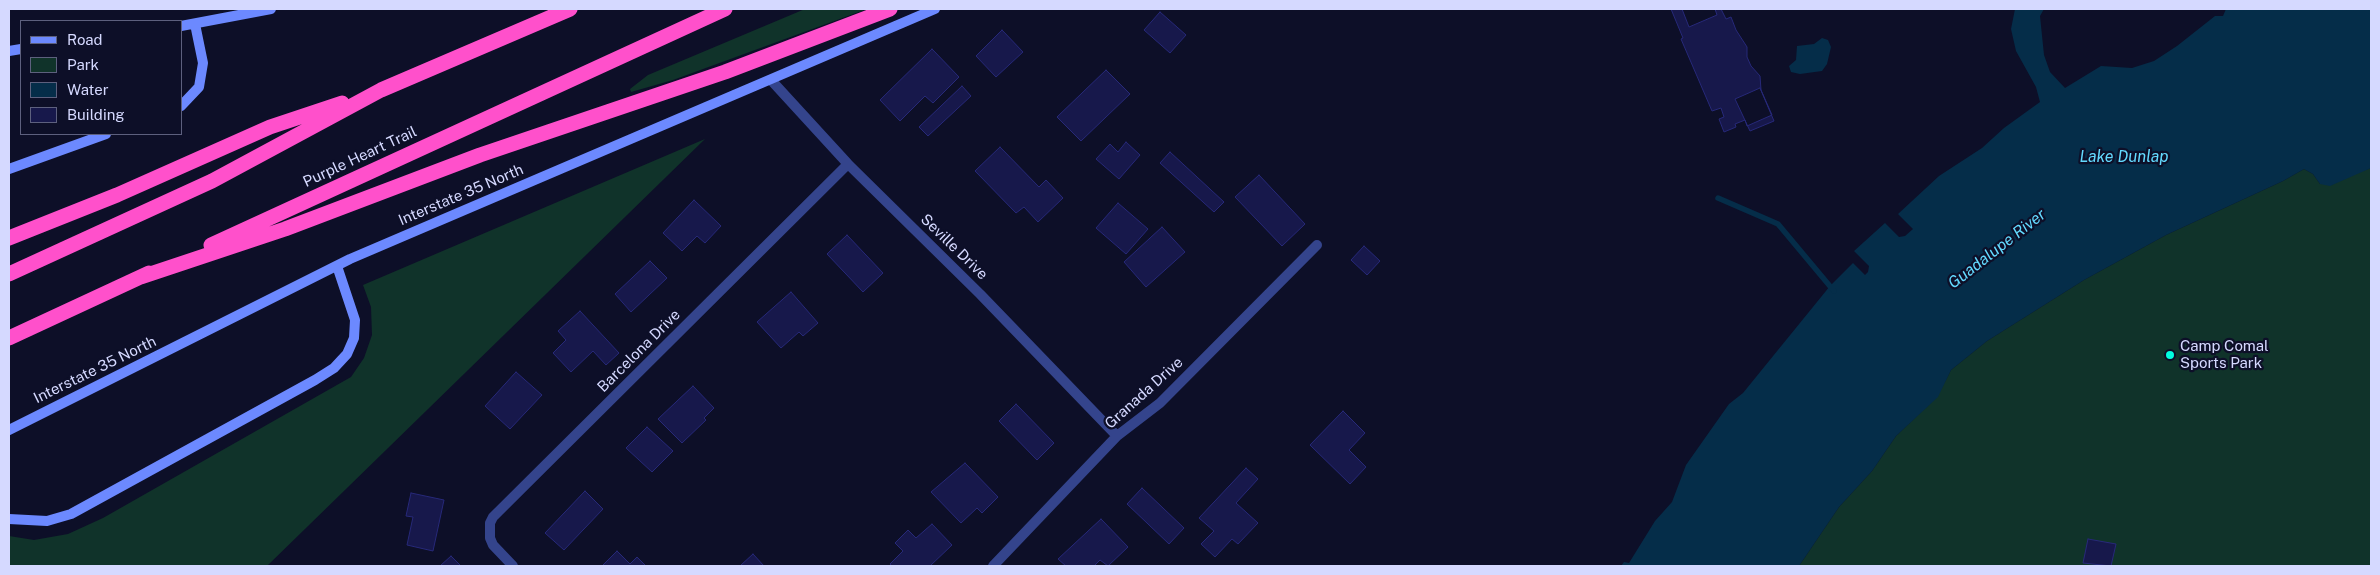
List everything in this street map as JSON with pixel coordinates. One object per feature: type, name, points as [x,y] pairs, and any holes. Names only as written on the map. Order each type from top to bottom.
[{"type":"highway","points":[[9,238],[117,196],[270,127],[381,90],[570,9]]},
{"type":"highway","name":"Purple Heart Trail","points":[[9,338],[725,9]]},
{"type":"highway","points":[[141,277],[285,229],[480,155],[725,72],[890,9]]},
{"type":"highway","points":[[9,274],[212,181],[381,90]]},
{"type":"main road","points":[[182,26],[271,9]]},
{"type":"main road","name":"Interstate 35 North","points":[[9,430],[337,266],[935,9]]},
{"type":"main road","points":[[182,105],[199,87],[203,63],[196,24]]},
{"type":"main road","points":[[9,169],[103,135]]},
{"type":"main road","points":[[9,519],[48,521],[71,514],[334,368],[347,354],[354,338],[355,320],[337,266]]},
{"type":"street","name":"Seville Drive","points":[[770,80],[848,164],[980,294],[1117,436]]},
{"type":"street","name":"Barcelona Drive","points":[[513,566],[493,545],[490,538],[490,523],[493,517],[848,164]]},
{"type":"street","name":"Granada Drive","points":[[995,566],[1117,436],[1160,403],[1317,246]]},
{"type":"green space","points":[[805,9],[867,9],[673,80],[631,92],[630,89],[648,75]]},
{"type":"green space","points":[[705,139],[267,566],[9,566],[9,536],[34,540],[68,534],[103,518],[351,377],[364,358],[372,335],[371,307],[363,285]]},
{"type":"green space","name":"Camp Comal Sports Park","points":[[2371,168],[2371,566],[1799,566],[1839,507],[1872,471],[1896,436],[1937,397],[1951,370],[1987,341],[2084,280],[2166,235],[2283,181],[2304,169],[2313,174],[2320,184]]},
{"type":"water","name":"Lake Dunlap","points":[[2015,9],[2044,9],[2040,16],[2044,55],[2050,72],[2065,88],[2101,66],[2132,68],[2154,61],[2177,46],[2215,16],[2223,16],[2226,9],[2371,9],[2371,168],[2330,186],[2320,184],[2313,174],[2304,169],[2283,181],[2166,235],[2084,280],[1987,341],[1951,370],[1938,397],[1896,436],[1872,471],[1839,507],[1799,566],[1621,566],[1624,562],[1629,563],[1655,521],[1672,502],[1686,465],[1729,404],[1743,393],[1830,286],[1853,263],[1865,275],[1868,272],[1869,266],[1854,251],[1885,223],[1899,237],[1905,236],[1913,229],[1898,214],[1939,176],[1982,148],[2004,128],[2040,102],[2036,87],[2016,51],[2011,29]]},
{"type":"water","points":[[1822,38],[1828,40],[1831,47],[1827,64],[1822,71],[1800,74],[1791,72],[1789,66],[1796,60],[1797,46],[1814,44]]},
{"type":"building","points":[[1671,9],[1721,9],[1726,19],[1731,17],[1736,30],[1747,47],[1747,57],[1751,66],[1760,76],[1761,90],[1772,115],[1747,126],[1745,120],[1735,124],[1736,127],[1724,132],[1719,119],[1724,117],[1721,108],[1712,111],[1681,39],[1683,38]]},
{"type":"building","points":[[1682,9],[1715,9],[1717,15],[1689,27]]},
{"type":"building","points":[[1160,12],[1186,35],[1170,53],[1144,30]]},
{"type":"building","points":[[1002,30],[1023,52],[996,77],[976,56]]},
{"type":"building","points":[[932,49],[959,77],[933,103],[925,96],[900,121],[880,100]]},
{"type":"building","points":[[1106,70],[1130,94],[1081,141],[1057,117]]},
{"type":"building","points":[[962,86],[971,96],[928,136],[919,127]]},
{"type":"building","points":[[1760,88],[1774,121],[1750,131],[1735,99]]},
{"type":"building","points":[[1126,142],[1140,155],[1119,179],[1096,159],[1110,144],[1118,152]]},
{"type":"building","points":[[1000,147],[1039,187],[1046,180],[1063,198],[1038,222],[1024,207],[1016,213],[975,171]]},
{"type":"building","points":[[1170,152],[1224,202],[1214,212],[1160,163]]},
{"type":"building","points":[[1259,175],[1305,224],[1282,246],[1235,197]]},
{"type":"building","points":[[694,200],[721,226],[705,243],[697,236],[682,251],[663,233]]},
{"type":"building","points":[[1118,203],[1148,229],[1126,254],[1096,228]]},
{"type":"building","points":[[1162,227],[1185,252],[1146,287],[1124,262]]},
{"type":"building","points":[[847,235],[883,273],[863,292],[827,254]]},
{"type":"building","points":[[1364,246],[1380,261],[1367,275],[1351,260]]},
{"type":"building","points":[[650,261],[667,278],[631,312],[615,294]]},
{"type":"building","points":[[791,292],[818,323],[803,336],[799,332],[781,348],[757,322]]},
{"type":"building","points":[[580,311],[619,353],[606,365],[593,351],[571,372],[553,353],[566,340],[558,331]]},
{"type":"building","points":[[516,372],[542,395],[510,429],[485,406]]},
{"type":"building","points":[[693,386],[714,408],[704,418],[706,420],[682,443],[658,419]]},
{"type":"building","points":[[1016,404],[1054,443],[1037,460],[999,421]]},
{"type":"building","points":[[1343,411],[1365,433],[1349,450],[1366,467],[1350,484],[1310,445]]},
{"type":"building","points":[[647,427],[673,451],[652,472],[626,448]]},
{"type":"building","points":[[965,463],[998,497],[982,513],[977,508],[961,523],[931,492]]},
{"type":"building","points":[[1246,468],[1258,479],[1236,503],[1258,523],[1238,544],[1232,539],[1215,557],[1201,544],[1214,531],[1199,518]]},
{"type":"building","points":[[1142,488],[1184,528],[1169,544],[1127,504]]},
{"type":"building","points":[[585,491],[603,509],[564,550],[545,533]]},
{"type":"building","points":[[411,493],[444,500],[433,551],[407,545],[413,517],[406,516]]},
{"type":"building","points":[[1101,519],[1128,547],[1108,566],[1100,560],[1094,566],[1066,566],[1058,559]]},
{"type":"building","points":[[932,524],[952,545],[930,566],[892,566],[890,564],[903,551],[895,543],[908,530],[916,538]]},
{"type":"building","points":[[2088,539],[2116,544],[2111,566],[2083,563]]},
{"type":"building","points":[[617,551],[630,564],[637,557],[646,566],[602,566]]},
{"type":"building","points":[[753,554],[764,566],[740,566]]},
{"type":"building","points":[[451,556],[461,566],[440,566]]},
{"type":"waterway","points":[[1718,198],[1778,224],[1834,291]]},
{"type":"place","name":"Camp Comal Sports Park","points":[[2170,355]]},
{"type":"water label","name":"Guadalupe River","points":[[1997,249]]}]
